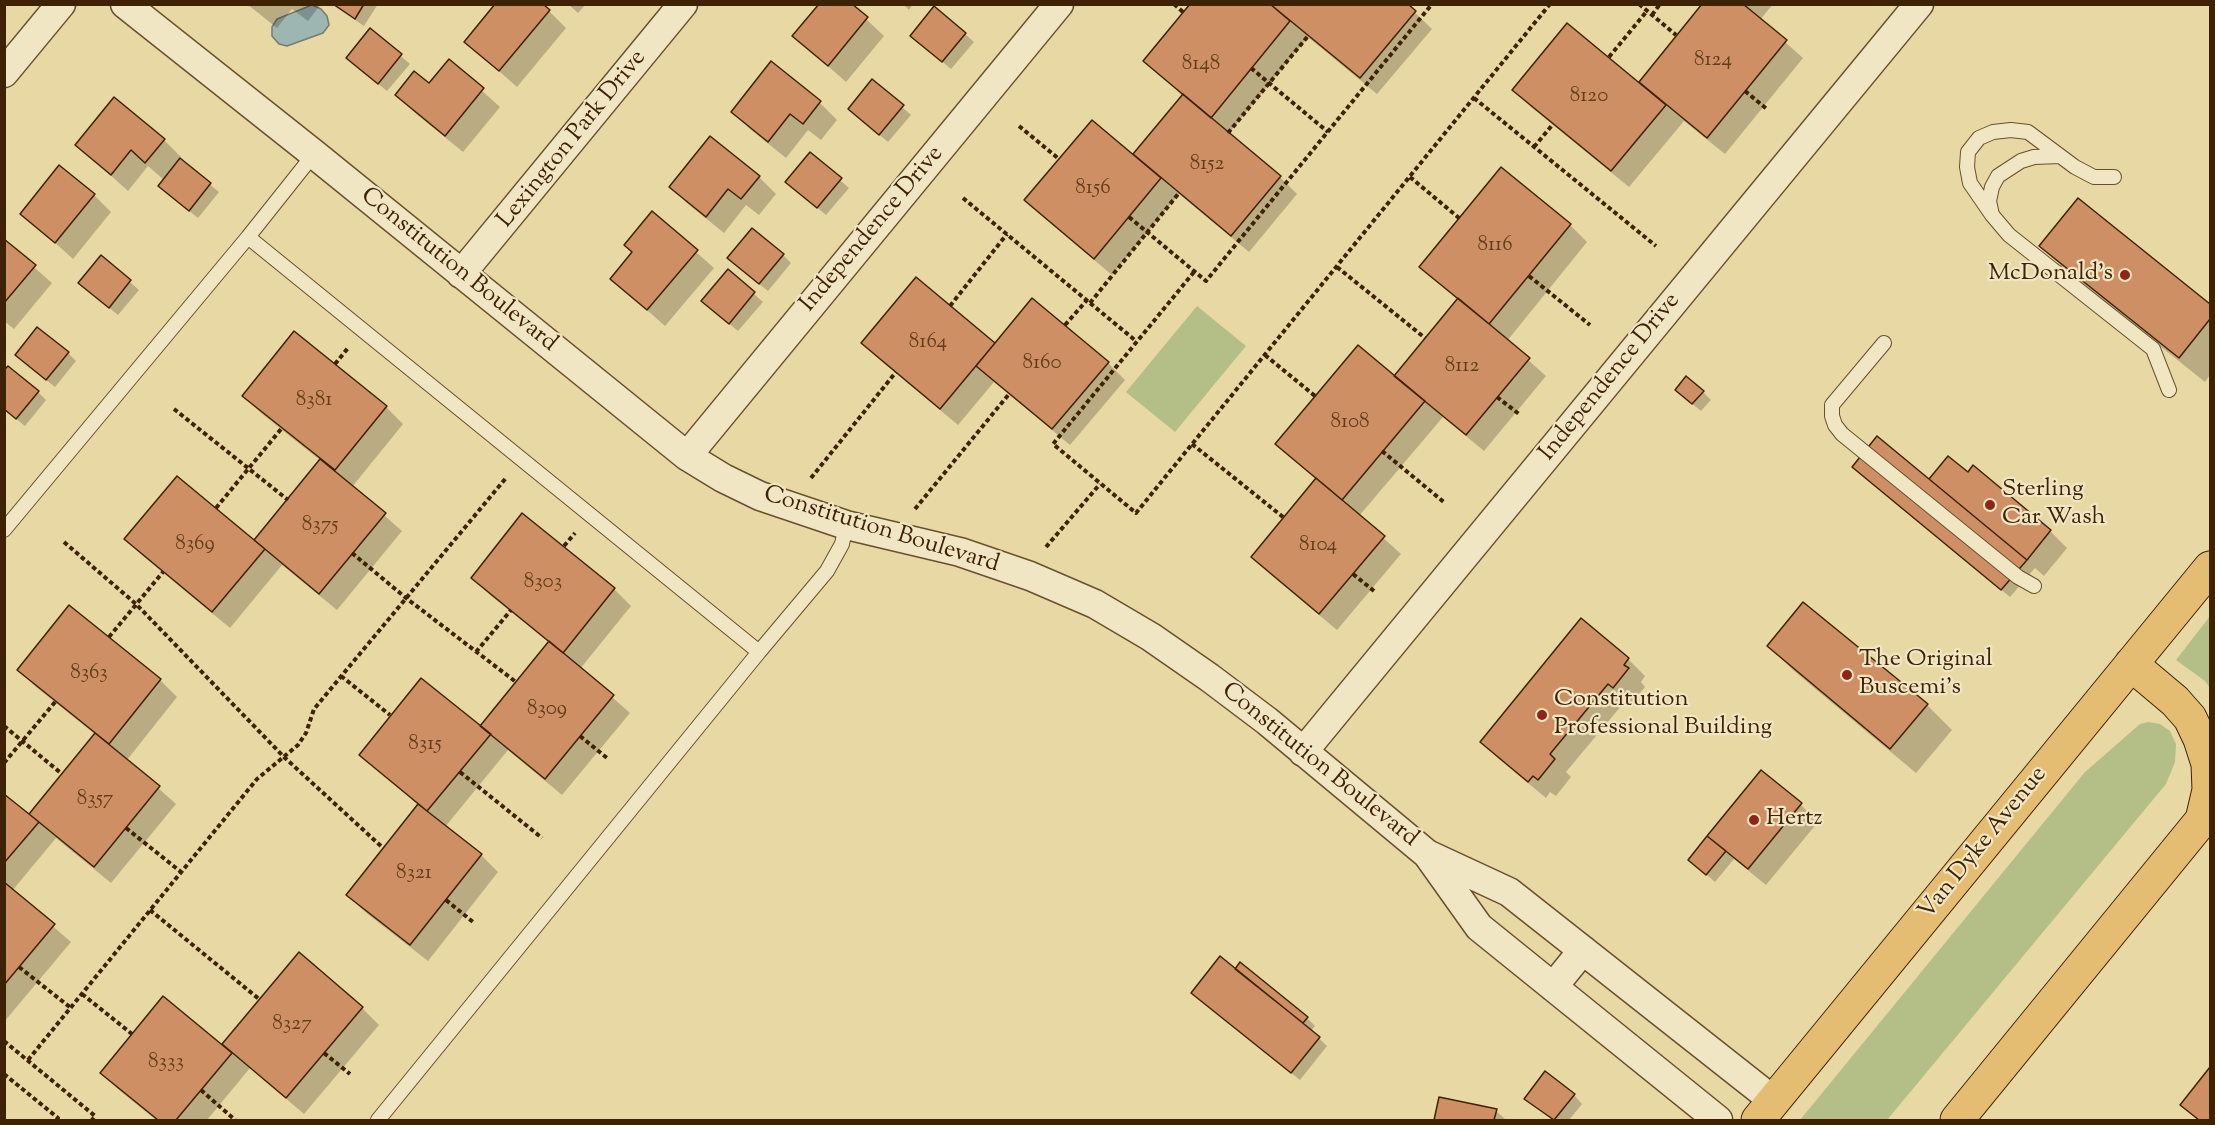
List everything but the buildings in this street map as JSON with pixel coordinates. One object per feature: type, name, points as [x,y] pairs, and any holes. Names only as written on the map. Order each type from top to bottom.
[{"type":"main road","name":"Van Dyke Avenue","points":[[1766,1111],[2211,568]]},
{"type":"main road","points":[[1957,1120],[2206,815],[2209,790],[2208,764],[2190,718],[2175,701],[2131,664]]},
{"type":"street","points":[[4,73],[61,4]]},
{"type":"street","name":"Constitution Boulevard","points":[[124,4],[314,154],[687,456],[723,478],[760,496],[846,525],[960,552],[1030,576],[1095,604],[1151,637],[1210,678],[1427,854],[1509,892],[1583,950],[1766,1111]]},
{"type":"street","name":"Lexington Park Drive","points":[[461,274],[683,4]]},
{"type":"street","name":"Independence Drive","points":[[687,456],[1059,4]]},
{"type":"street","name":"Independence Drive","points":[[1303,752],[1919,4]]},
{"type":"street","name":"Constitution Boulevard","points":[[1427,854],[1479,927],[1718,1120]]},
{"type":"street","points":[[1553,987],[1583,950]]},
{"type":"lane","points":[[2114,177],[2094,177],[2060,156],[2028,132],[2011,130],[1993,132],[1979,138],[1968,152],[1968,175],[1979,200],[2009,235],[2153,349],[2169,390]]},
{"type":"lane","points":[[4,530],[248,237],[314,154]]},
{"type":"lane","points":[[1992,215],[1989,201],[1992,187],[1998,176],[2021,161],[2034,157],[2060,156]]},
{"type":"lane","points":[[248,237],[759,652]]},
{"type":"lane","points":[[1884,343],[1832,405],[1835,425],[1842,434],[2008,570],[2034,586]]},
{"type":"lane","points":[[378,1120],[827,571],[842,544],[846,525]]},
{"type":"path","points":[[1174,4],[1183,12]]},
{"type":"path","points":[[1129,217],[1206,281],[1432,4]]},
{"type":"path","points":[[1194,272],[1053,444],[1136,513],[1550,4]]},
{"type":"path","points":[[1639,4],[1676,35]]},
{"type":"path","points":[[1652,15],[1660,4]]},
{"type":"path","points":[[1609,57],[1647,11]]},
{"type":"path","points":[[1228,133],[1308,36]]},
{"type":"path","points":[[1251,69],[1328,132]]},
{"type":"path","points":[[1745,91],[1768,110]]},
{"type":"path","points":[[1474,98],[1656,246]]},
{"type":"path","points":[[1534,147],[1553,124]]},
{"type":"path","points":[[1019,126],[1059,159]]},
{"type":"path","points":[[1410,177],[1459,218]]},
{"type":"path","points":[[1065,326],[1179,193]]},
{"type":"path","points":[[963,198],[1136,341]]},
{"type":"path","points":[[950,306],[1008,234]]},
{"type":"path","points":[[1337,267],[1425,338]]},
{"type":"path","points":[[1529,276],[1590,325]]},
{"type":"path","points":[[335,364],[350,346]]},
{"type":"path","points":[[1265,355],[1315,396]]},
{"type":"path","points":[[804,486],[896,372]]},
{"type":"path","points":[[911,515],[1010,394]]},
{"type":"path","points":[[1497,397],[1519,414]]},
{"type":"path","points":[[174,409],[288,500]]},
{"type":"path","points":[[216,508],[282,428]]},
{"type":"path","points":[[1192,444],[1283,517]]},
{"type":"path","points":[[1382,452],[1445,503]]},
{"type":"path","points":[[28,1060],[257,779],[298,745],[306,733],[314,709],[510,473]]},
{"type":"path","points":[[1044,550],[1100,484]]},
{"type":"path","points":[[564,546],[578,529]]},
{"type":"path","points":[[64,542],[136,604],[284,757],[383,848]]},
{"type":"path","points":[[352,553],[406,598],[516,682]]},
{"type":"path","points":[[109,637],[163,572]]},
{"type":"path","points":[[1353,574],[1374,591]]},
{"type":"path","points":[[476,652],[511,610]]},
{"type":"path","points":[[341,676],[390,716]]},
{"type":"path","points":[[4,763],[56,701]]},
{"type":"path","points":[[4,726],[62,774]]},
{"type":"path","points":[[580,736],[607,758]]},
{"type":"path","points":[[460,772],[542,838]]},
{"type":"path","points":[[126,828],[181,872]]},
{"type":"path","points":[[446,900],[473,922]]},
{"type":"path","points":[[150,910],[259,999]]},
{"type":"path","points":[[19,968],[71,1008]]},
{"type":"path","points":[[82,994],[132,1034]]},
{"type":"path","points":[[4,1041],[95,1116],[92,1120]]},
{"type":"path","points":[[324,1053],[350,1074]]},
{"type":"path","points":[[4,1074],[58,1118],[56,1120]]},
{"type":"path","points":[[201,1090],[235,1120]]},
{"type":"green space","points":[[1197,306],[1246,346],[1175,432],[1126,392]]},
{"type":"green space","points":[[2210,616],[2210,688],[2205,681],[2176,660]]},
{"type":"green space","points":[[2148,722],[2160,724],[2170,731],[2176,744],[2175,762],[2166,784],[1887,1120],[1800,1120],[2085,772],[2140,724]]},
{"type":"water","points":[[312,5],[321,9],[327,16],[329,25],[323,33],[287,46],[279,44],[272,36],[272,27],[277,19]]},
{"type":"place","name":"McDonald's","points":[[2125,275]]},
{"type":"place","name":"Sterling Car Wash","points":[[1990,505]]},
{"type":"place","name":"The Original Buscemi's","points":[[1847,675]]},
{"type":"place","name":"Constitution Professional Building","points":[[1542,715]]},
{"type":"place","name":"Hertz","points":[[1754,820]]}]
